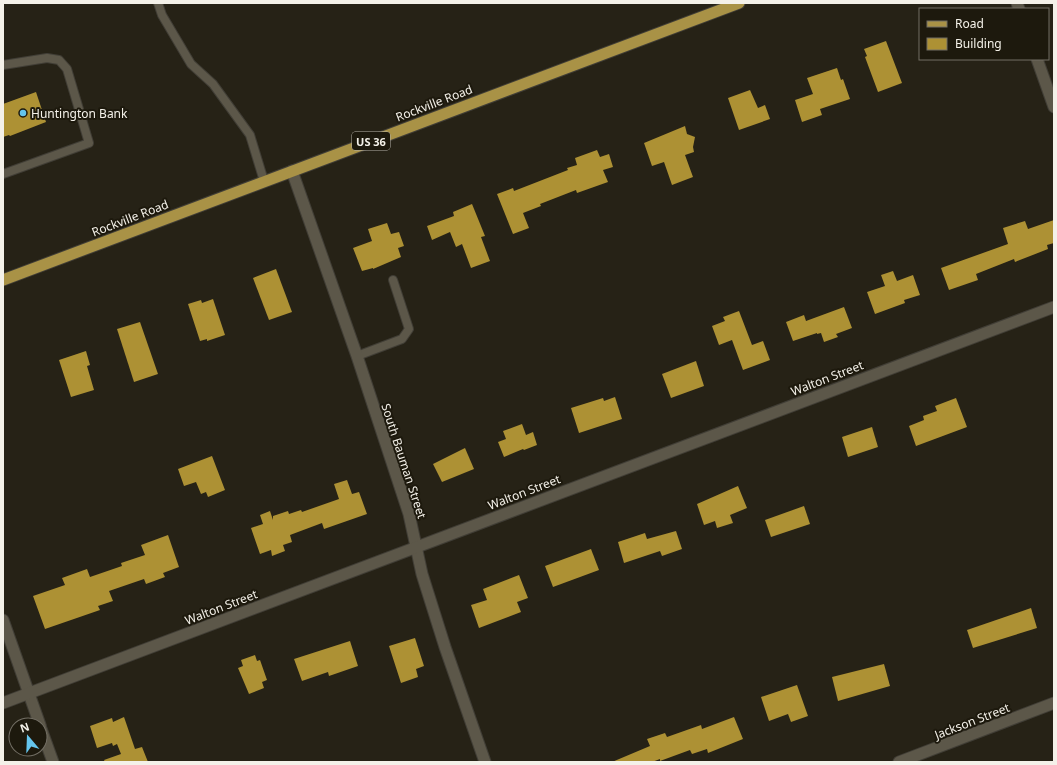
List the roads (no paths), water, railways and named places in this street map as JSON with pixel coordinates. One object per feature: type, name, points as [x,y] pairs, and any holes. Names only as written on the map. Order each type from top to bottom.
[{"type":"main road","name":"Rockville Road","points":[[3,280],[739,3]]},
{"type":"street","points":[[1037,60],[1054,106]]},
{"type":"street","name":"South Bauman Street","points":[[292,170],[357,356],[409,514],[422,574],[445,647],[485,762]]},
{"type":"street","name":"Walton Street","points":[[3,703],[1054,306]]},
{"type":"street","points":[[3,620],[37,717]]},
{"type":"street","name":"Jackson Street","points":[[899,762],[1054,703]]},
{"type":"street","points":[[48,750],[52,762]]},
{"type":"lane","points":[[158,3],[162,15],[192,64],[213,84],[250,135],[264,181]]},
{"type":"lane","points":[[3,65],[47,58],[59,60],[67,69],[89,143],[3,174]]},
{"type":"lane","points":[[357,356],[402,339],[409,329],[393,280]]},
{"type":"place","name":"Huntington Bank","points":[[23,113]]}]
